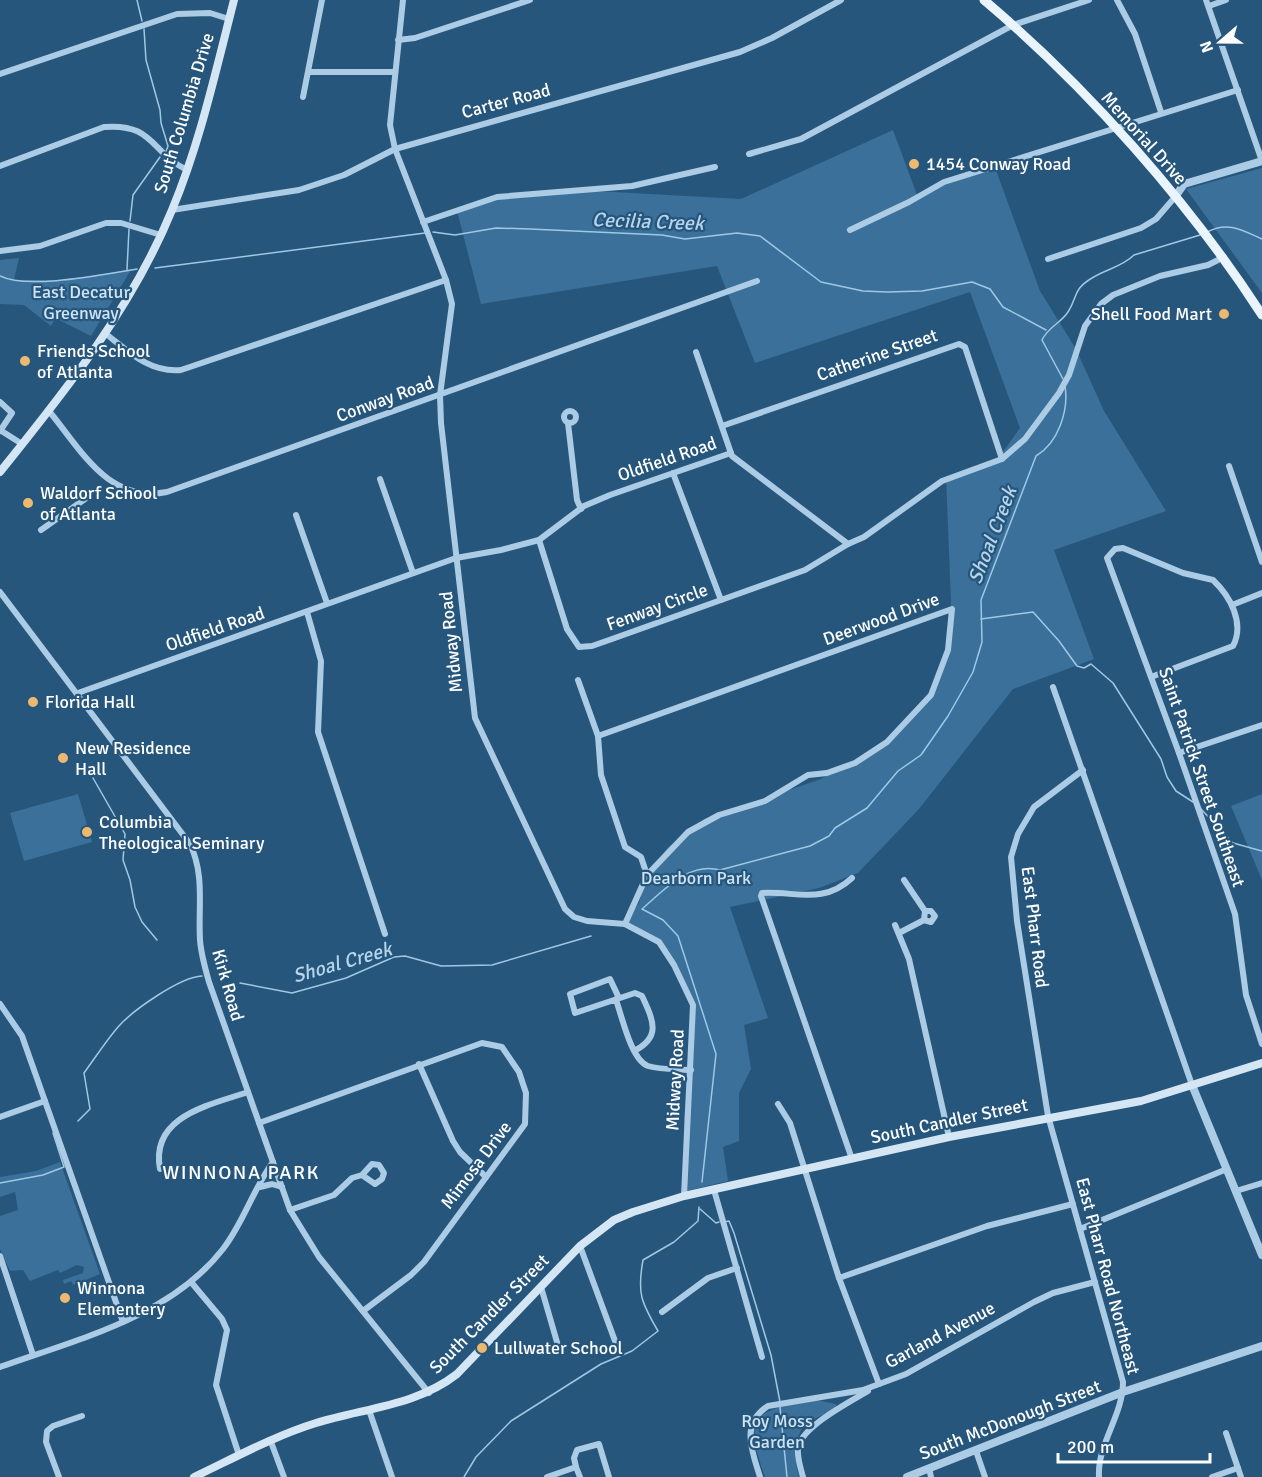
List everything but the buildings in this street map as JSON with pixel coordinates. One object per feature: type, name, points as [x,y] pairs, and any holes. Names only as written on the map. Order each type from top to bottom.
[{"type":"main road","name":"South Columbia Drive","points":[[0,472],[106,334],[133,291],[162,235],[188,170],[234,0]]},
{"type":"main road","name":"Memorial Drive","points":[[984,0],[1013,25],[1114,127],[1224,257],[1262,315]]},
{"type":"main road","name":"South Candler Street","points":[[194,1477],[239,1455],[318,1422],[430,1393],[457,1374],[580,1246],[615,1220],[684,1196],[1048,1116],[1141,1101],[1262,1063]]},
{"type":"street","points":[[303,98],[310,72],[321,0]]},
{"type":"street","name":"Midway Road","points":[[403,0],[389,114],[395,149],[446,280],[452,304],[440,395],[441,423],[475,718],[484,742],[564,909],[574,917],[587,921],[625,924],[659,942],[674,965],[693,1005],[684,1196]]},
{"type":"street","points":[[398,40],[415,38],[530,0]]},
{"type":"street","name":"Carter Road","points":[[172,210],[299,189],[344,175],[395,149],[740,52],[772,38],[841,0]]},
{"type":"street","points":[[749,154],[801,139],[1013,25],[1089,0]]},
{"type":"street","points":[[1117,0],[1135,34],[1161,112]]},
{"type":"street","points":[[1048,259],[1141,228],[1156,219],[1184,184],[1262,161],[1207,3],[1226,0]]},
{"type":"street","points":[[0,74],[177,14],[210,13],[229,19]]},
{"type":"street","points":[[310,72],[394,72]]},
{"type":"street","points":[[850,230],[909,202],[944,182],[1161,112],[1239,90]]},
{"type":"street","points":[[0,166],[104,127],[120,126],[137,129],[152,139],[163,154],[188,170]]},
{"type":"street","points":[[423,222],[497,197],[632,186],[715,167]]},
{"type":"street","points":[[0,251],[40,246],[106,223],[121,223],[162,235]]},
{"type":"street","points":[[848,544],[876,530],[942,481],[1002,459],[1024,439],[1066,380],[1085,326],[1101,304],[1113,296],[1160,276],[1208,265],[1224,257]]},
{"type":"street","points":[[106,334],[146,364],[170,371],[181,370],[446,280]]},
{"type":"street","name":"Conway Road","points":[[49,411],[103,477],[115,486],[151,495],[167,492],[757,281]]},
{"type":"street","name":"Catherine Street","points":[[722,426],[958,344],[965,347],[1002,459]]},
{"type":"street","points":[[696,352],[730,453]]},
{"type":"street","points":[[0,402],[12,413],[0,430],[22,444]]},
{"type":"street","points":[[568,423],[577,500],[581,509]]},
{"type":"street","name":"Oldfield Road","points":[[78,693],[456,558],[539,540],[581,509],[610,495],[730,453],[848,544]]},
{"type":"street","points":[[1229,466],[1262,562]]},
{"type":"street","points":[[673,473],[721,600]]},
{"type":"street","points":[[380,479],[413,573]]},
{"type":"street","points":[[41,530],[85,499]]},
{"type":"street","points":[[296,515],[327,603]]},
{"type":"street","name":"Fenway Circle","points":[[539,540],[567,629],[579,647],[602,643],[805,570],[848,544]]},
{"type":"street","name":"Saint Patrick Street Southeast","points":[[1232,605],[1214,580],[1183,573],[1123,548],[1115,549],[1107,558],[1235,914],[1246,995],[1262,1044]]},
{"type":"street","name":"Kirk Road","points":[[0,591],[160,802],[197,858],[202,956],[218,1008],[291,1210],[319,1257],[430,1393]]},
{"type":"street","points":[[1151,677],[1233,645],[1238,633],[1232,605],[1262,593]]},
{"type":"street","name":"Deerwood Drive","points":[[598,736],[952,609],[948,650],[931,695],[887,742],[855,763],[827,773],[808,775],[765,801],[707,820],[680,839],[647,875],[625,924]]},
{"type":"street","points":[[307,612],[321,661],[318,732],[385,934]]},
{"type":"street","points":[[578,680],[598,736],[601,775],[625,847],[641,857],[647,875]]},
{"type":"street","points":[[1053,687],[1192,1085],[1262,1255]]},
{"type":"street","points":[[1179,753],[1262,725]]},
{"type":"street","name":"East Pharr Road","points":[[1048,1116],[1017,921],[1012,848],[1034,807],[1083,770]]},
{"type":"street","points":[[852,878],[843,886],[827,893],[804,896],[776,892],[762,893],[760,896],[852,1159]]},
{"type":"street","points":[[904,880],[925,911],[924,920]]},
{"type":"street","points":[[899,933],[924,920],[931,922],[935,916],[931,911],[925,911]]},
{"type":"street","points":[[895,925],[909,958],[949,1137]]},
{"type":"street","points":[[634,1051],[652,1038],[651,1015],[639,993],[616,1000],[575,1013],[570,994],[605,980],[612,981],[618,996],[616,1000],[634,1051],[637,1059],[650,1067],[691,1070]]},
{"type":"street","points":[[0,1004],[22,1036],[123,1322]]},
{"type":"street","name":"Mimosa Drive","points":[[259,1123],[482,1043],[493,1043],[508,1053],[526,1093],[525,1124],[424,1262],[411,1275],[363,1311]]},
{"type":"street","points":[[419,1064],[453,1141],[460,1152],[486,1177]]},
{"type":"street","points":[[160,1169],[158,1159],[165,1133],[172,1124],[184,1115],[248,1092]]},
{"type":"street","points":[[0,1117],[45,1101]]},
{"type":"street","points":[[778,1104],[790,1123],[839,1278],[879,1384],[807,1432],[798,1449],[803,1477]]},
{"type":"street","name":"East Pharr Road Northeast","points":[[1048,1116],[1120,1366],[1123,1392],[1121,1409],[1104,1447],[1099,1477]]},
{"type":"street","points":[[0,1367],[123,1322],[151,1309],[190,1282],[222,1251],[273,1162]]},
{"type":"street","points":[[1080,1228],[1227,1169]]},
{"type":"street","points":[[291,1210],[334,1195],[352,1178],[362,1175]]},
{"type":"street","points":[[1236,1191],[1262,1183]]},
{"type":"street","points":[[259,1187],[272,1184],[282,1186]]},
{"type":"street","points":[[714,1190],[762,1357]]},
{"type":"street","points":[[839,1278],[987,1226],[1073,1204]]},
{"type":"street","points":[[580,1246],[615,1341]]},
{"type":"street","points":[[0,1256],[33,1355]]},
{"type":"street","points":[[662,1312],[708,1278],[737,1268]]},
{"type":"street","points":[[190,1282],[222,1319],[227,1330],[216,1385],[239,1455]]},
{"type":"street","name":"Garland Avenue","points":[[760,1477],[750,1445],[749,1432],[756,1415],[762,1410],[782,1402],[844,1394],[879,1384],[926,1364],[1053,1293],[1095,1282]]},
{"type":"street","points":[[541,1287],[560,1349]]},
{"type":"street","name":"South McDonough Street","points":[[907,1477],[1123,1392],[1262,1346]]},
{"type":"street","points":[[369,1410],[392,1477]]},
{"type":"street","points":[[58,1477],[46,1442],[47,1431],[53,1426],[82,1416]]},
{"type":"street","points":[[1226,1433],[1241,1477]]},
{"type":"street","points":[[271,1442],[284,1477]]},
{"type":"street","points":[[580,1477],[574,1458],[577,1450],[599,1444],[609,1477]]},
{"type":"street","points":[[976,1450],[985,1477]]},
{"type":"street","points":[[547,1477],[576,1467]]},
{"type":"street","points":[[929,1468],[931,1477]]},
{"type":"street","points":[[1212,1477],[1238,1468]]},
{"type":"green space","name":"Dearborn Park","points":[[893,130],[917,195],[993,162],[1040,291],[1076,349],[1104,411],[1166,511],[1054,550],[1094,659],[1013,689],[919,809],[858,873],[819,888],[730,907],[768,1018],[744,1025],[751,1069],[739,1093],[739,1141],[723,1147],[728,1181],[686,1191],[684,1118],[690,1058],[691,1004],[678,968],[657,940],[625,921],[639,903],[643,888],[667,848],[704,819],[821,779],[886,743],[930,697],[948,649],[951,602],[946,478],[998,459],[1020,428],[970,292],[755,363],[717,266],[481,304],[457,211],[514,193],[578,190],[741,199]]},
{"type":"green space","points":[[1262,168],[1262,293],[1186,189]]},
{"type":"green space","name":"East Decatur Greenway","points":[[19,258],[14,280],[61,280],[131,270],[91,336],[55,318],[51,326],[24,305],[0,304],[0,260]]},
{"type":"green space","points":[[78,794],[92,842],[24,861],[10,813]]},
{"type":"green space","points":[[1262,794],[1262,880],[1231,806]]},
{"type":"green space","points":[[60,1162],[100,1274],[73,1285],[71,1281],[64,1284],[63,1280],[83,1273],[84,1267],[77,1265],[60,1273],[58,1270],[30,1281],[23,1270],[10,1271],[0,1249],[0,1216],[18,1210],[15,1192],[0,1197],[0,1177],[36,1171]]},
{"type":"green space","name":"Roy Moss Garden","points":[[816,1400],[836,1404],[836,1408],[811,1421],[800,1432],[796,1446],[799,1477],[765,1477],[755,1439],[755,1427],[759,1418],[779,1407]]},
{"type":"waterway","points":[[137,0],[142,21]]},
{"type":"waterway","points":[[144,29],[146,60],[168,146],[166,152]]},
{"type":"waterway","points":[[130,221],[133,195],[160,157]]},
{"type":"waterway","name":"Shoal Creek","points":[[1207,232],[1228,227],[1262,239]]},
{"type":"waterway","name":"Cecilia Creek","points":[[433,232],[455,235],[496,228],[662,235],[685,239],[737,233],[760,236],[821,282],[863,291],[887,292],[922,291],[972,282],[990,289],[1003,307],[1046,330]]},
{"type":"waterway","points":[[127,270],[129,229]]},
{"type":"waterway","name":"Cecilia Creek","points":[[155,268],[425,233]]},
{"type":"waterway","name":"Shoal Creek","points":[[1063,379],[1042,340],[1068,312],[1081,286],[1134,255],[1200,235]]},
{"type":"waterway","name":"Cecilia Creek","points":[[0,276],[29,282],[87,277],[137,269]]},
{"type":"waterway","name":"Shoal Creek","points":[[702,1182],[716,1054],[678,936],[663,920],[642,909],[668,886],[687,874],[709,868],[720,870],[810,846],[829,836],[835,828],[867,808],[898,771],[921,755],[948,716],[973,672],[982,642],[981,600],[1036,456],[1050,443],[1060,426],[1065,406],[1065,386]]},
{"type":"waterway","points":[[981,619],[1033,612],[1059,641],[1077,666],[1084,668],[1091,664],[1113,683],[1161,759],[1167,777],[1176,791],[1193,802]]},
{"type":"waterway","points":[[93,778],[125,834],[123,860],[130,880],[135,907],[142,922],[157,940]]},
{"type":"waterway","points":[[1201,809],[1233,843],[1262,851]]},
{"type":"waterway","name":"Shoal Creek","points":[[240,983],[292,993],[346,978],[394,957],[405,956],[441,966],[492,965],[591,936]]},
{"type":"waterway","name":"Shoal Creek","points":[[78,1121],[90,1109],[84,1073],[118,1027],[134,1012],[170,988],[202,976]]},
{"type":"waterway","name":"Shoal Creek","points":[[0,1183],[43,1175],[64,1167],[53,1133]]},
{"type":"waterway","points":[[464,1477],[476,1457],[511,1421],[601,1364],[632,1351],[658,1331],[642,1297],[640,1281],[643,1260],[674,1242],[698,1221],[699,1207]]},
{"type":"waterway","points":[[700,1209],[716,1223],[719,1222]]},
{"type":"waterway","points":[[724,1222],[729,1221],[734,1233],[771,1355],[780,1402]]},
{"type":"waterway","points":[[780,1407],[787,1477]]},
{"type":"place","name":"1454 Conway Road","points":[[914,164]]},
{"type":"place","name":"Shell Food Mart","points":[[1224,314]]},
{"type":"place","name":"Friends School of Atlanta","points":[[25,361]]},
{"type":"place","name":"Waldorf School of Atlanta","points":[[28,503]]},
{"type":"place","name":"Florida Hall","points":[[33,702]]},
{"type":"place","name":"New Residence Hall","points":[[63,758]]},
{"type":"place","name":"Columbia Theological Seminary","points":[[87,832]]},
{"type":"place","name":"Winnona Elementery","points":[[65,1298]]},
{"type":"place","name":"Lullwater School","points":[[482,1348]]},
{"type":"district","name":"WINNONA PARK","points":[[241,1172]]}]
